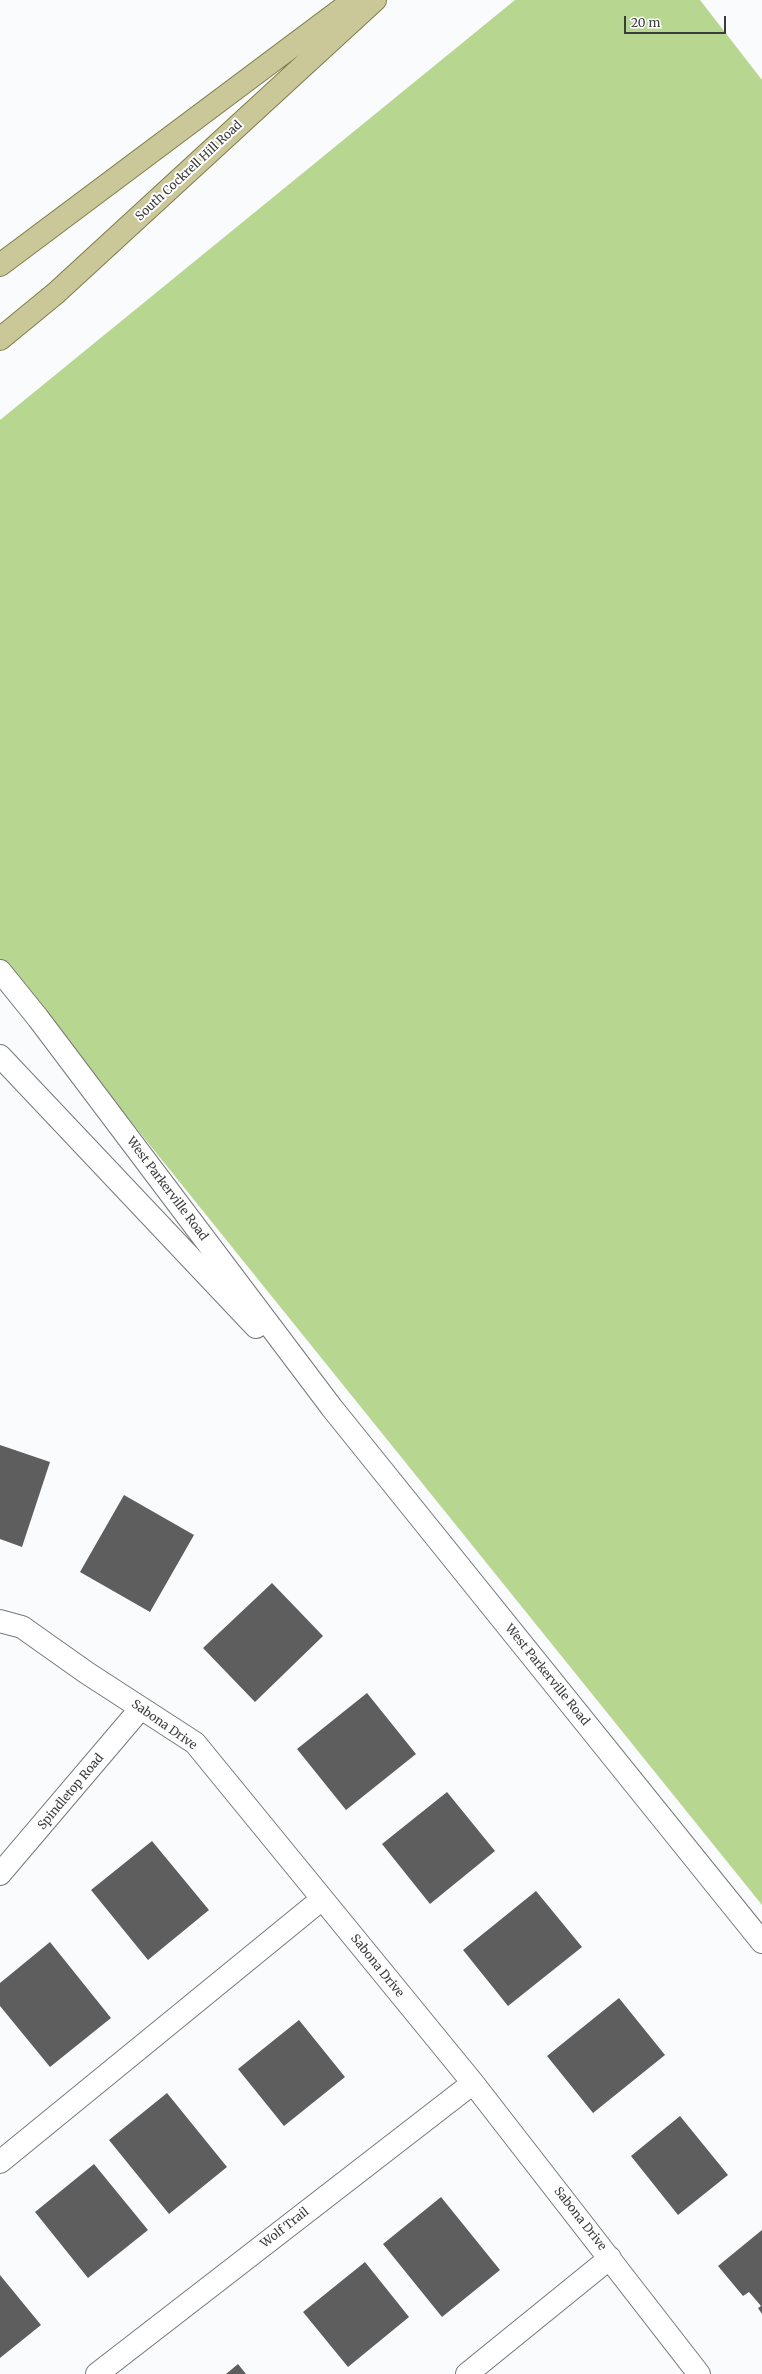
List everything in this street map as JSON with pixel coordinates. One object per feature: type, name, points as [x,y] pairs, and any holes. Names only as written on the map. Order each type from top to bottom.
[{"type":"main road","points":[[0,266],[354,0]]},
{"type":"main road","name":"South Cockrell Hill Road","points":[[0,339],[56,293],[375,0]]},
{"type":"street","name":"West Parkerville Road","points":[[0,972],[42,1024],[332,1408],[762,1942]]},
{"type":"street","name":"West Parkerville Road","points":[[0,1056],[332,1408]]},
{"type":"street","name":"Sabona Drive","points":[[0,1621],[22,1627],[195,1743],[473,2083],[699,2374]]},
{"type":"street","name":"Spindletop Road","points":[[0,1874],[141,1708]]},
{"type":"street","points":[[0,2162],[322,1899]]},
{"type":"street","name":"Wolf Trail","points":[[97,2374],[473,2083]]},
{"type":"street","points":[[467,2374],[610,2258]]},
{"type":"green space","points":[[515,0],[700,0],[762,80],[762,1905],[0,959],[0,420]]},
{"type":"building","points":[[0,1445],[50,1462],[22,1547],[0,1539]]},
{"type":"building","points":[[124,1495],[194,1535],[150,1612],[80,1572]]},
{"type":"building","points":[[272,1583],[323,1636],[255,1702],[203,1648]]},
{"type":"building","points":[[367,1693],[416,1754],[346,1810],[297,1749]]},
{"type":"building","points":[[447,1792],[495,1851],[430,1904],[382,1844]]},
{"type":"building","points":[[152,1841],[209,1910],[148,1960],[91,1890]]},
{"type":"building","points":[[536,1891],[582,1947],[508,2006],[463,1950]]},
{"type":"building","points":[[50,1942],[111,2018],[50,2067],[0,2006],[0,1983]]},
{"type":"building","points":[[619,1998],[665,2055],[593,2113],[547,2056]]},
{"type":"building","points":[[299,2020],[345,2077],[284,2126],[238,2069]]},
{"type":"building","points":[[167,2093],[227,2167],[169,2214],[109,2140]]},
{"type":"building","points":[[680,2116],[728,2175],[678,2215],[631,2156]]},
{"type":"building","points":[[94,2164],[148,2230],[88,2278],[35,2212]]},
{"type":"building","points":[[441,2197],[500,2270],[442,2317],[383,2244]]},
{"type":"building","points":[[762,2230],[762,2314],[758,2308],[761,2306],[749,2292],[743,2296],[718,2266]]},
{"type":"building","points":[[365,2262],[409,2317],[348,2367],[303,2312]]},
{"type":"building","points":[[0,2275],[41,2325],[0,2358]]},
{"type":"building","points":[[238,2364],[246,2374],[226,2374]]}]
